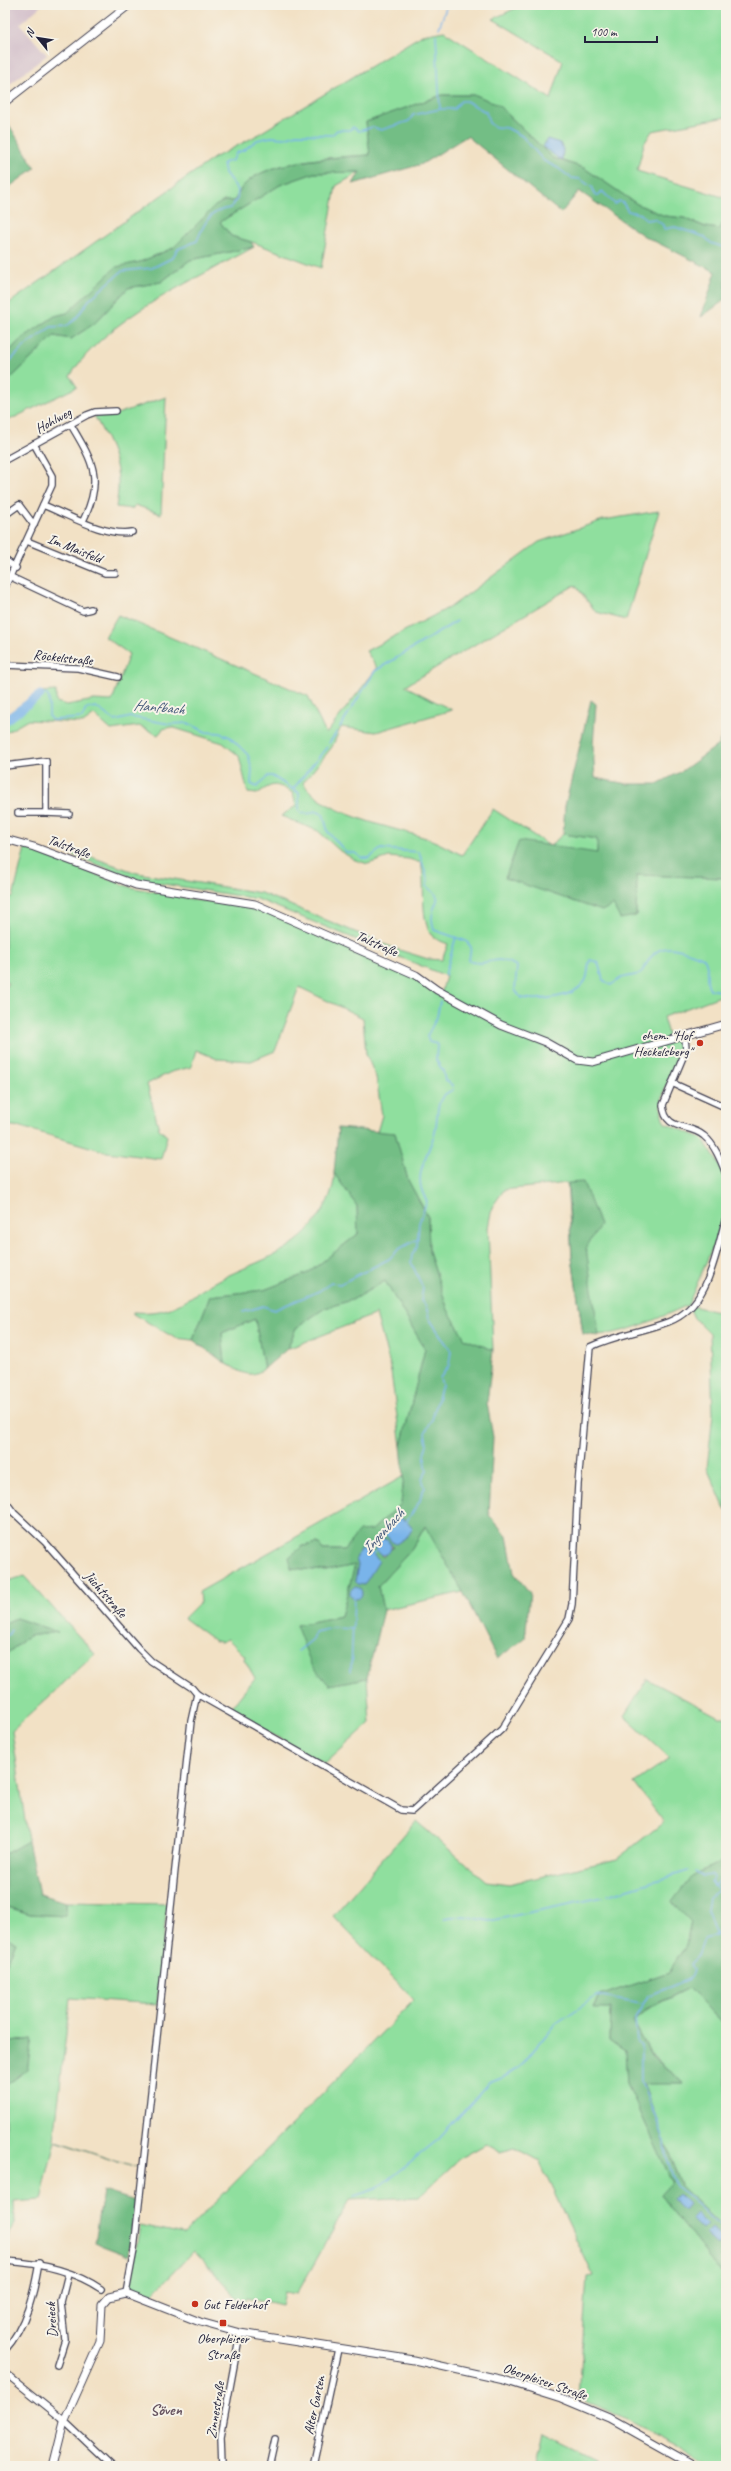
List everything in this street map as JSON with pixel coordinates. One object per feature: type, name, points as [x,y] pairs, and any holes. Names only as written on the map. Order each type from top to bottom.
[{"type":"main road","points":[[5,102],[129,5]]},
{"type":"main road","name":"Talstraße","points":[[5,838],[136,885],[255,904],[416,975],[437,990],[501,1025],[545,1042],[577,1060],[593,1062],[620,1053],[684,1037],[726,1024]]},
{"type":"main road","points":[[53,2466],[64,2422],[100,2341],[102,2305],[109,2297],[126,2293]]},
{"type":"main road","name":"Oberpleiser Straße","points":[[126,2293],[200,2322],[240,2334],[445,2366],[539,2391],[622,2424],[695,2466]]},
{"type":"street","name":"Hohlweg","points":[[5,460],[95,412],[116,412]]},
{"type":"street","points":[[71,425],[90,456],[96,476],[92,503],[83,521]]},
{"type":"street","points":[[5,587],[16,568],[53,480],[34,444]]},
{"type":"street","points":[[5,515],[20,505],[34,525]]},
{"type":"street","points":[[43,505],[107,530],[123,534],[132,532]]},
{"type":"street","name":"Im Maisfeld","points":[[27,541],[105,573],[115,573]]},
{"type":"street","points":[[5,560],[16,568]]},
{"type":"street","points":[[11,577],[83,611],[91,609]]},
{"type":"street","name":"Röckelstraße","points":[[5,665],[78,668],[118,677]]},
{"type":"street","points":[[5,766],[46,761],[46,813]]},
{"type":"street","points":[[18,813],[69,814]]},
{"type":"street","points":[[684,1037],[686,1050],[663,1105],[666,1118],[670,1122],[704,1136],[718,1155],[726,1174]]},
{"type":"street","points":[[672,1083],[723,1106],[726,1111]]},
{"type":"street","name":"Jüchtstraße","points":[[5,1501],[14,1513],[44,1541],[150,1661],[192,1688],[197,1694],[407,1812],[417,1808],[502,1729],[568,1619],[572,1604],[578,1484],[590,1347],[612,1337],[667,1322],[684,1315],[697,1300],[704,1287],[726,1218]]},
{"type":"street","points":[[126,2293],[134,2250],[163,1968],[191,1720],[197,1694]]},
{"type":"street","points":[[5,2261],[39,2263],[90,2281],[101,2289]]},
{"type":"street","points":[[5,2350],[14,2340],[33,2296],[39,2263]]},
{"type":"street","name":"Dreieck","points":[[57,2365],[65,2340],[61,2302],[68,2274]]},
{"type":"street","name":"Zinnestraße","points":[[222,2466],[221,2436],[240,2334]]},
{"type":"street","name":"Alter Garten","points":[[313,2466],[338,2349]]},
{"type":"street","points":[[5,2373],[64,2422],[112,2466]]},
{"type":"street","points":[[269,2466],[275,2439]]},
{"type":"shaded area","points":[[5,5],[42,5],[20,24],[47,55],[5,88]]},
{"type":"green space","points":[[522,5],[726,5],[726,117],[652,131],[644,144],[637,171],[726,198],[726,218],[720,229],[706,227],[684,218],[665,216],[637,204],[584,168],[553,158],[498,105],[476,95],[442,95],[366,122],[370,155],[304,161],[269,170],[255,176],[244,185],[234,201],[224,201],[173,248],[140,262],[118,267],[67,313],[55,316],[21,339],[5,356],[5,306],[214,158],[252,138],[422,35],[444,31],[551,99],[563,61],[493,19]]},
{"type":"green space","points":[[442,95],[476,95],[498,105],[553,158],[584,168],[637,204],[665,216],[684,218],[705,227],[719,229],[726,218],[726,297],[722,302],[701,317],[716,272],[644,236],[579,191],[561,213],[467,136],[422,164],[353,184],[360,172],[314,173],[280,185],[220,222],[231,236],[251,242],[254,247],[190,260],[161,282],[128,288],[95,323],[71,339],[54,336],[5,384],[5,356],[21,339],[55,316],[67,313],[116,267],[140,262],[173,248],[215,206],[224,201],[234,201],[241,188],[255,176],[269,170],[304,161],[370,155],[366,122]]},
{"type":"green space","points":[[5,118],[35,168],[5,190]]},
{"type":"green space","points":[[360,172],[336,186],[321,268],[252,242],[231,236],[220,222],[280,185],[314,173]]},
{"type":"green space","points":[[254,247],[179,287],[129,318],[106,335],[86,355],[70,376],[77,387],[5,422],[5,384],[54,336],[71,339],[95,323],[128,288],[161,282],[190,260]]},
{"type":"green space","points":[[166,397],[161,514],[135,505],[132,509],[116,507],[118,493],[117,470],[111,449],[94,415],[114,415]]},
{"type":"green space","points":[[659,511],[626,620],[596,612],[575,585],[405,686],[452,710],[376,732],[341,727],[332,747],[303,783],[313,794],[327,804],[343,812],[379,825],[429,839],[462,855],[493,809],[550,846],[563,834],[598,839],[597,853],[613,905],[636,916],[637,875],[726,878],[726,994],[663,1017],[669,1038],[681,1042],[683,1049],[670,1076],[663,1096],[661,1105],[665,1123],[702,1138],[721,1167],[726,1184],[725,1207],[716,1239],[688,1305],[650,1322],[623,1331],[610,1334],[583,1334],[572,1257],[567,1183],[504,1190],[492,1207],[488,1228],[493,1350],[465,1339],[448,1310],[429,1252],[428,1217],[408,1180],[395,1133],[377,1132],[382,1115],[376,1077],[366,1054],[363,1018],[299,987],[275,1051],[251,1061],[217,1059],[196,1050],[191,1067],[171,1072],[147,1084],[159,1129],[167,1136],[161,1159],[107,1152],[21,1127],[5,1125],[5,988],[8,983],[5,981],[5,895],[13,897],[25,848],[130,887],[196,900],[254,907],[412,975],[441,994],[446,976],[257,899],[139,880],[72,855],[74,851],[137,873],[261,893],[396,949],[428,959],[442,960],[448,944],[433,937],[426,922],[424,913],[421,863],[409,859],[389,857],[368,864],[355,860],[340,851],[318,831],[281,816],[296,806],[293,793],[275,785],[267,787],[257,794],[248,793],[239,756],[223,743],[171,727],[163,729],[158,735],[139,726],[111,730],[94,715],[83,723],[28,720],[5,733],[5,716],[38,692],[56,691],[56,702],[67,705],[94,700],[112,701],[129,654],[105,637],[118,615],[308,696],[326,734],[377,668],[366,651],[452,606],[539,542],[603,520]]},
{"type":"green space","points":[[591,700],[596,704],[593,746],[595,778],[627,784],[657,784],[682,771],[718,745],[723,733],[726,738],[726,878],[637,875],[636,916],[620,919],[613,905],[602,911],[505,878],[519,841],[597,853],[597,839],[563,834],[565,806]]},
{"type":"green space","points":[[338,1128],[395,1133],[408,1180],[428,1217],[429,1252],[448,1310],[465,1339],[493,1350],[487,1403],[493,1437],[489,1515],[507,1536],[514,1573],[530,1593],[525,1638],[497,1659],[463,1592],[425,1526],[412,1549],[378,1586],[383,1610],[367,1678],[329,1685],[311,1664],[296,1625],[341,1616],[355,1565],[326,1571],[291,1568],[289,1557],[303,1546],[318,1543],[323,1550],[344,1550],[359,1531],[372,1530],[401,1504],[404,1476],[401,1446],[425,1349],[385,1281],[352,1300],[325,1308],[296,1328],[287,1349],[264,1369],[255,1319],[222,1333],[225,1363],[193,1340],[210,1296],[264,1290],[308,1273],[358,1234],[357,1206],[334,1173]],"holes":[[[384,1538],[393,1547],[383,1557],[374,1549]],[[358,1565],[369,1575],[364,1585],[355,1581]]]},
{"type":"green space","points":[[334,1173],[357,1206],[358,1234],[308,1273],[264,1290],[210,1296],[193,1340],[175,1338],[133,1314],[133,1312],[160,1311],[171,1308],[219,1280],[264,1260],[290,1246],[313,1225],[323,1210],[333,1188]]},
{"type":"green space","points":[[583,1182],[600,1225],[586,1248],[599,1336],[583,1334],[572,1257],[568,1183]]},
{"type":"green space","points":[[385,1281],[425,1349],[401,1446],[390,1365],[376,1314],[287,1349],[296,1328],[325,1308],[352,1300]]},
{"type":"green space","points":[[688,1305],[726,1314],[726,1511],[707,1468],[713,1414],[710,1334],[694,1318]]},
{"type":"green space","points":[[255,1319],[264,1369],[253,1374],[249,1374],[225,1363],[222,1333]]},
{"type":"green space","points":[[404,1476],[401,1504],[372,1530],[351,1541],[344,1550],[323,1550],[318,1543],[303,1546],[291,1568],[326,1571],[355,1565],[341,1616],[296,1625],[329,1685],[367,1678],[370,1723],[325,1764],[229,1710],[255,1678],[244,1659],[245,1656],[228,1639],[221,1642],[215,1641],[184,1618],[200,1602],[199,1592]]},
{"type":"green space","points":[[426,1525],[463,1592],[383,1610],[378,1586],[412,1549]]},
{"type":"green space","points":[[24,1576],[95,1654],[12,1731],[28,1841],[5,1854],[5,1655],[29,1636],[57,1632],[16,1618],[5,1623],[5,1582]]},
{"type":"green space","points":[[16,1618],[58,1632],[29,1636],[5,1655],[5,1623]]},
{"type":"green space","points":[[647,1679],[719,1717],[726,1717],[726,1859],[692,1876],[691,1922],[686,1945],[669,1972],[600,1996],[594,2007],[611,2008],[610,2041],[625,2051],[627,2083],[673,2183],[660,2195],[726,2279],[726,2466],[707,2466],[673,2444],[611,2412],[579,2399],[587,2276],[593,2275],[539,2161],[515,2148],[500,2152],[486,2144],[459,2159],[419,2197],[350,2200],[297,2294],[284,2292],[281,2305],[247,2297],[243,2304],[194,2251],[150,2296],[129,2288],[140,2225],[184,2234],[414,2000],[333,1916],[416,1821],[486,1881],[509,1884],[617,1859],[664,1822],[634,1783],[670,1758],[624,1716]]},
{"type":"green space","points":[[28,1841],[39,1894],[66,1902],[66,1916],[30,1914],[5,1906],[5,1854]]},
{"type":"green space","points":[[726,1859],[726,2008],[722,2023],[689,1988],[646,2009],[633,2021],[651,2055],[684,2084],[643,2084],[682,2188],[726,2230],[726,2246],[723,2250],[726,2252],[726,2279],[660,2195],[672,2182],[627,2083],[625,2051],[610,2041],[611,2008],[594,2008],[600,1996],[669,1972],[686,1945],[691,1922],[672,1902],[692,1876]]},
{"type":"green space","points":[[66,1902],[167,1904],[157,2004],[70,1998],[54,2140],[139,2169],[55,2141],[41,2200],[14,2202],[15,2223],[9,2232],[5,2256],[5,2086],[27,2070],[31,2039],[5,2043],[5,1967],[16,1942],[5,1937],[5,1906],[30,1914],[66,1916]]},
{"type":"green space","points":[[5,1937],[16,1942],[5,1967]]},
{"type":"green space","points":[[689,1988],[722,2023],[726,2008],[726,2230],[682,2188],[643,2083],[684,2084],[651,2054],[633,2021],[646,2010]]},
{"type":"green space","points":[[32,2039],[27,2070],[5,2086],[5,2043]]},
{"type":"green space","points":[[103,2191],[135,2201],[129,2256],[95,2243]]},
{"type":"green space","points":[[543,2433],[598,2460],[596,2466],[536,2466]]},
{"type":"water","points":[[547,139],[560,143],[563,149],[562,161],[543,147]]},
{"type":"water","points":[[396,1516],[407,1521],[413,1528],[408,1536],[396,1544],[392,1542],[384,1533],[385,1529],[391,1525]]},
{"type":"water","points":[[380,1539],[386,1539],[391,1544],[389,1553],[386,1555],[380,1555],[375,1550],[375,1544]]},
{"type":"water","points":[[360,1549],[370,1551],[379,1561],[364,1585],[358,1584],[355,1581],[358,1565],[356,1559]]},
{"type":"water","points":[[354,1587],[358,1587],[362,1593],[358,1599],[354,1599],[350,1595],[350,1591]]},
{"type":"water","points":[[678,2194],[689,2205],[684,2211],[673,2199]]},
{"type":"water","points":[[696,2213],[707,2224],[702,2229],[691,2218]]},
{"type":"water","points":[[711,2228],[724,2239],[718,2246],[705,2234]]},
{"type":"waterway","points":[[439,28],[447,5]]},
{"type":"waterway","points":[[436,35],[440,109]]},
{"type":"waterway","points":[[5,366],[26,345],[51,327],[66,326],[75,320],[89,300],[122,271],[152,268],[172,258],[178,249],[197,241],[205,223],[209,218],[217,211],[230,208],[237,199],[238,190],[225,173],[223,163],[233,160],[236,153],[244,150],[257,140],[271,137],[285,138],[296,134],[332,135],[337,130],[350,130],[353,127],[359,131],[373,127],[381,130],[409,121],[413,115],[440,109],[454,109],[461,101],[466,101],[486,112],[489,123],[495,127],[507,128],[522,136],[544,161],[558,168],[571,178],[580,179],[593,188],[594,194],[598,196],[602,191],[615,204],[619,201],[623,203],[628,211],[641,214],[646,220],[655,219],[663,225],[664,229],[675,227],[705,237],[711,243],[726,248]]},
{"type":"waterway","points":[[340,727],[375,671],[457,621]]},
{"type":"waterway","name":"Hanfbach","points":[[40,695],[46,694],[49,698],[49,717],[52,720],[82,718],[86,709],[96,707],[115,721],[131,717],[170,724],[188,723],[206,732],[220,733],[230,737],[248,755],[252,769],[251,784],[257,787],[268,776],[272,776],[299,793],[299,810],[301,813],[308,814],[315,811],[323,814],[328,832],[346,852],[355,853],[362,858],[369,858],[381,849],[419,852],[428,881],[426,886],[436,895],[437,898],[432,917],[434,930],[466,941],[471,947],[469,960],[473,962],[480,963],[501,960],[517,966],[515,990],[521,998],[537,999],[556,997],[573,991],[580,987],[585,981],[590,960],[598,962],[603,980],[611,985],[621,978],[640,974],[650,958],[657,951],[670,948],[704,958],[707,966],[707,981],[710,989],[719,991],[726,986]]},
{"type":"waterway","name":"Hanfbach","points":[[5,721],[40,695]]},
{"type":"waterway","points":[[329,743],[337,732]]},
{"type":"waterway","points":[[293,789],[327,747]]},
{"type":"waterway","name":"Ingenbach","points":[[445,975],[456,937]]},
{"type":"waterway","name":"Ingenbach","points":[[406,1522],[420,1501],[422,1492],[425,1488],[422,1478],[427,1470],[424,1455],[427,1444],[425,1433],[432,1420],[442,1385],[440,1378],[449,1365],[451,1351],[429,1318],[426,1306],[421,1301],[423,1288],[411,1262],[412,1255],[417,1247],[419,1223],[427,1201],[422,1192],[420,1176],[424,1160],[436,1128],[439,1103],[446,1093],[453,1090],[452,1085],[445,1081],[443,1071],[436,1060],[437,1044],[429,1042],[427,1036],[437,1017],[440,1001]]},
{"type":"waterway","points":[[243,1312],[263,1306],[274,1310],[319,1291],[331,1283],[340,1284],[389,1259],[399,1249],[416,1240]]},
{"type":"waterway","name":"Ingenbach","points":[[372,1555],[377,1549]]},
{"type":"waterway","name":"Ingenbach","points":[[351,1671],[354,1597]]},
{"type":"waterway","points":[[298,1651],[312,1640],[315,1632],[332,1628],[352,1629]]},
{"type":"waterway","points":[[5,1635],[8,1635],[11,1630]]},
{"type":"waterway","points":[[608,1895],[688,1871]]},
{"type":"waterway","points":[[695,1871],[703,1876],[712,1875],[713,1878],[711,1882],[714,1886]]},
{"type":"waterway","points":[[726,1871],[714,1886],[719,1891],[709,1898],[707,1910],[716,1936],[704,1939],[698,1956],[690,1964],[693,1970],[689,1979],[648,1996],[635,2018],[637,2041],[641,2045],[641,2082],[665,2141],[666,2155],[676,2186],[726,2231]]},
{"type":"waterway","points":[[444,1919],[464,1916],[489,1921],[603,1897]]},
{"type":"waterway","points":[[354,2196],[376,2189],[439,2139],[489,2083],[502,2078],[520,2067],[555,2024],[597,1996],[641,2004]]},
{"type":"place","name":"ehem. \"Hof Heckelsberg\"","points":[[700,1043]]},
{"type":"place","name":"Gut Felderhof","points":[[195,2304]]},
{"type":"place","name":"Oberpleiser Straße","points":[[223,2323]]},
{"type":"district","name":"Söven","points":[[166,2409]]}]
